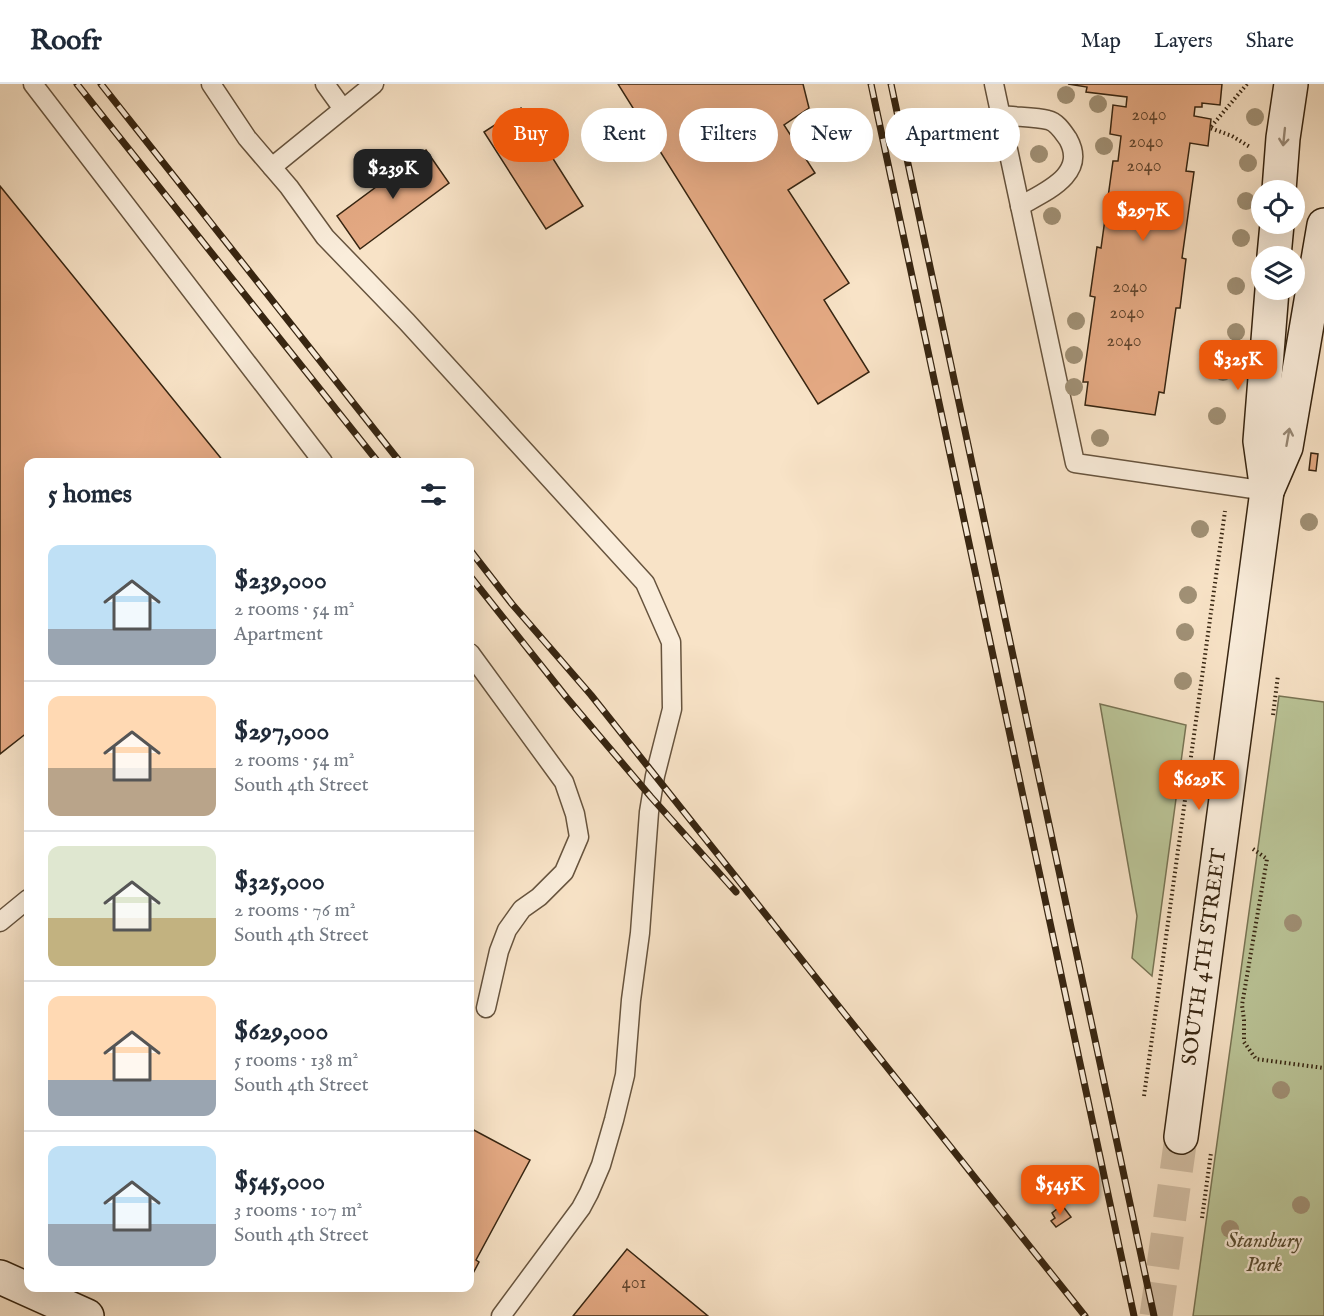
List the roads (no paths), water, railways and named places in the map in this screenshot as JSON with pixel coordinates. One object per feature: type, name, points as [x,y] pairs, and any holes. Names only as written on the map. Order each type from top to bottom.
[{"type":"main road","points":[[1280,180],[1291,84]]},
{"type":"main road","name":"SOUTH 4TH STREET","points":[[1267,491],[1286,447],[1324,225]]},
{"type":"main road","name":"SOUTH 4TH STREET","points":[[1180,1137],[1267,491],[1260,441],[1271,300]]},
{"type":"main road","points":[[0,1277],[24,1288]]},
{"type":"main road","points":[[33,1292],[87,1316]]},
{"type":"lane","points":[[33,84],[320,458]]},
{"type":"lane","points":[[211,84],[247,138],[289,187],[325,237],[407,322],[645,583],[671,642],[672,709],[651,797],[625,1075],[614,1120],[601,1165],[581,1208],[501,1316]]},
{"type":"lane","points":[[325,84],[343,109]]},
{"type":"lane","points":[[272,167],[374,84]]},
{"type":"lane","points":[[994,84],[999,108]]},
{"type":"lane","points":[[1020,117],[1050,120],[1061,129],[1070,142],[1073,159],[1068,175],[1058,184],[1020,206]]},
{"type":"lane","points":[[1011,162],[1075,463],[1267,491]]},
{"type":"lane","points":[[474,658],[564,782],[575,814],[579,837],[564,872],[539,897],[522,909],[507,930],[499,951],[486,1008]]},
{"type":"lane","points":[[0,922],[24,902]]},
{"type":"tunnel","points":[[1156,1316],[1181,1137]]},
{"type":"railway","points":[[77,84],[375,458]]},
{"type":"railway","points":[[101,84],[397,458]]},
{"type":"railway","points":[[871,84],[1134,1316]]},
{"type":"railway","points":[[891,84],[1154,1316]]},
{"type":"railway","points":[[474,555],[512,604],[591,695],[1085,1316]]},
{"type":"railway","points":[[474,581],[567,698],[736,892]]},
{"type":"park label","name":"Stansbury Park","points":[[1264,1253]]}]
